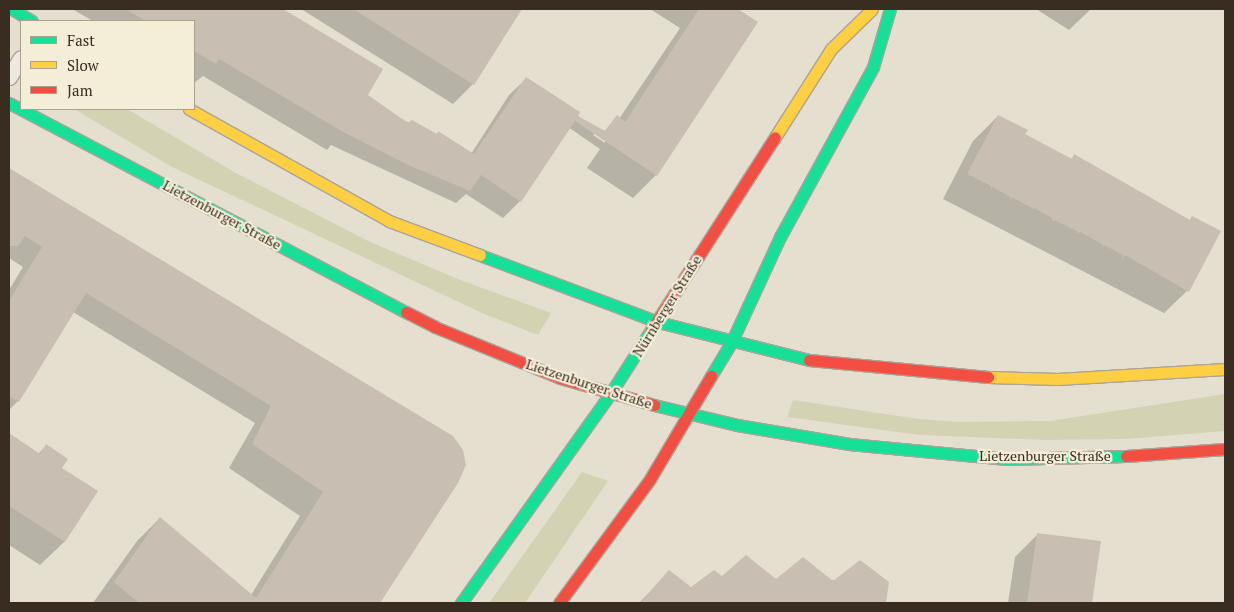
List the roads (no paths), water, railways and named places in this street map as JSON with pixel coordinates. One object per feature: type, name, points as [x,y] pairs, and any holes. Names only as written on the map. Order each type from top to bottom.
[{"type":"main road","points":[[12,9],[30,20]]},
{"type":"main road","name":"Nürnberger Straße","points":[[461,603],[610,394],[658,322],[708,237],[831,50],[872,9]]},
{"type":"main road","points":[[559,603],[650,479],[690,416],[731,343],[776,245],[874,67],[890,9]]},
{"type":"main road","name":"Lietzenburger Straße","points":[[22,110],[435,327],[560,378],[610,394],[690,416],[849,444],[1007,459],[1147,456],[1225,448]]},
{"type":"main road","points":[[191,110],[389,221],[658,322],[731,343],[822,363],[977,377],[1126,377],[1225,369]]},
{"type":"lane","points":[[9,77],[20,60]]}]
